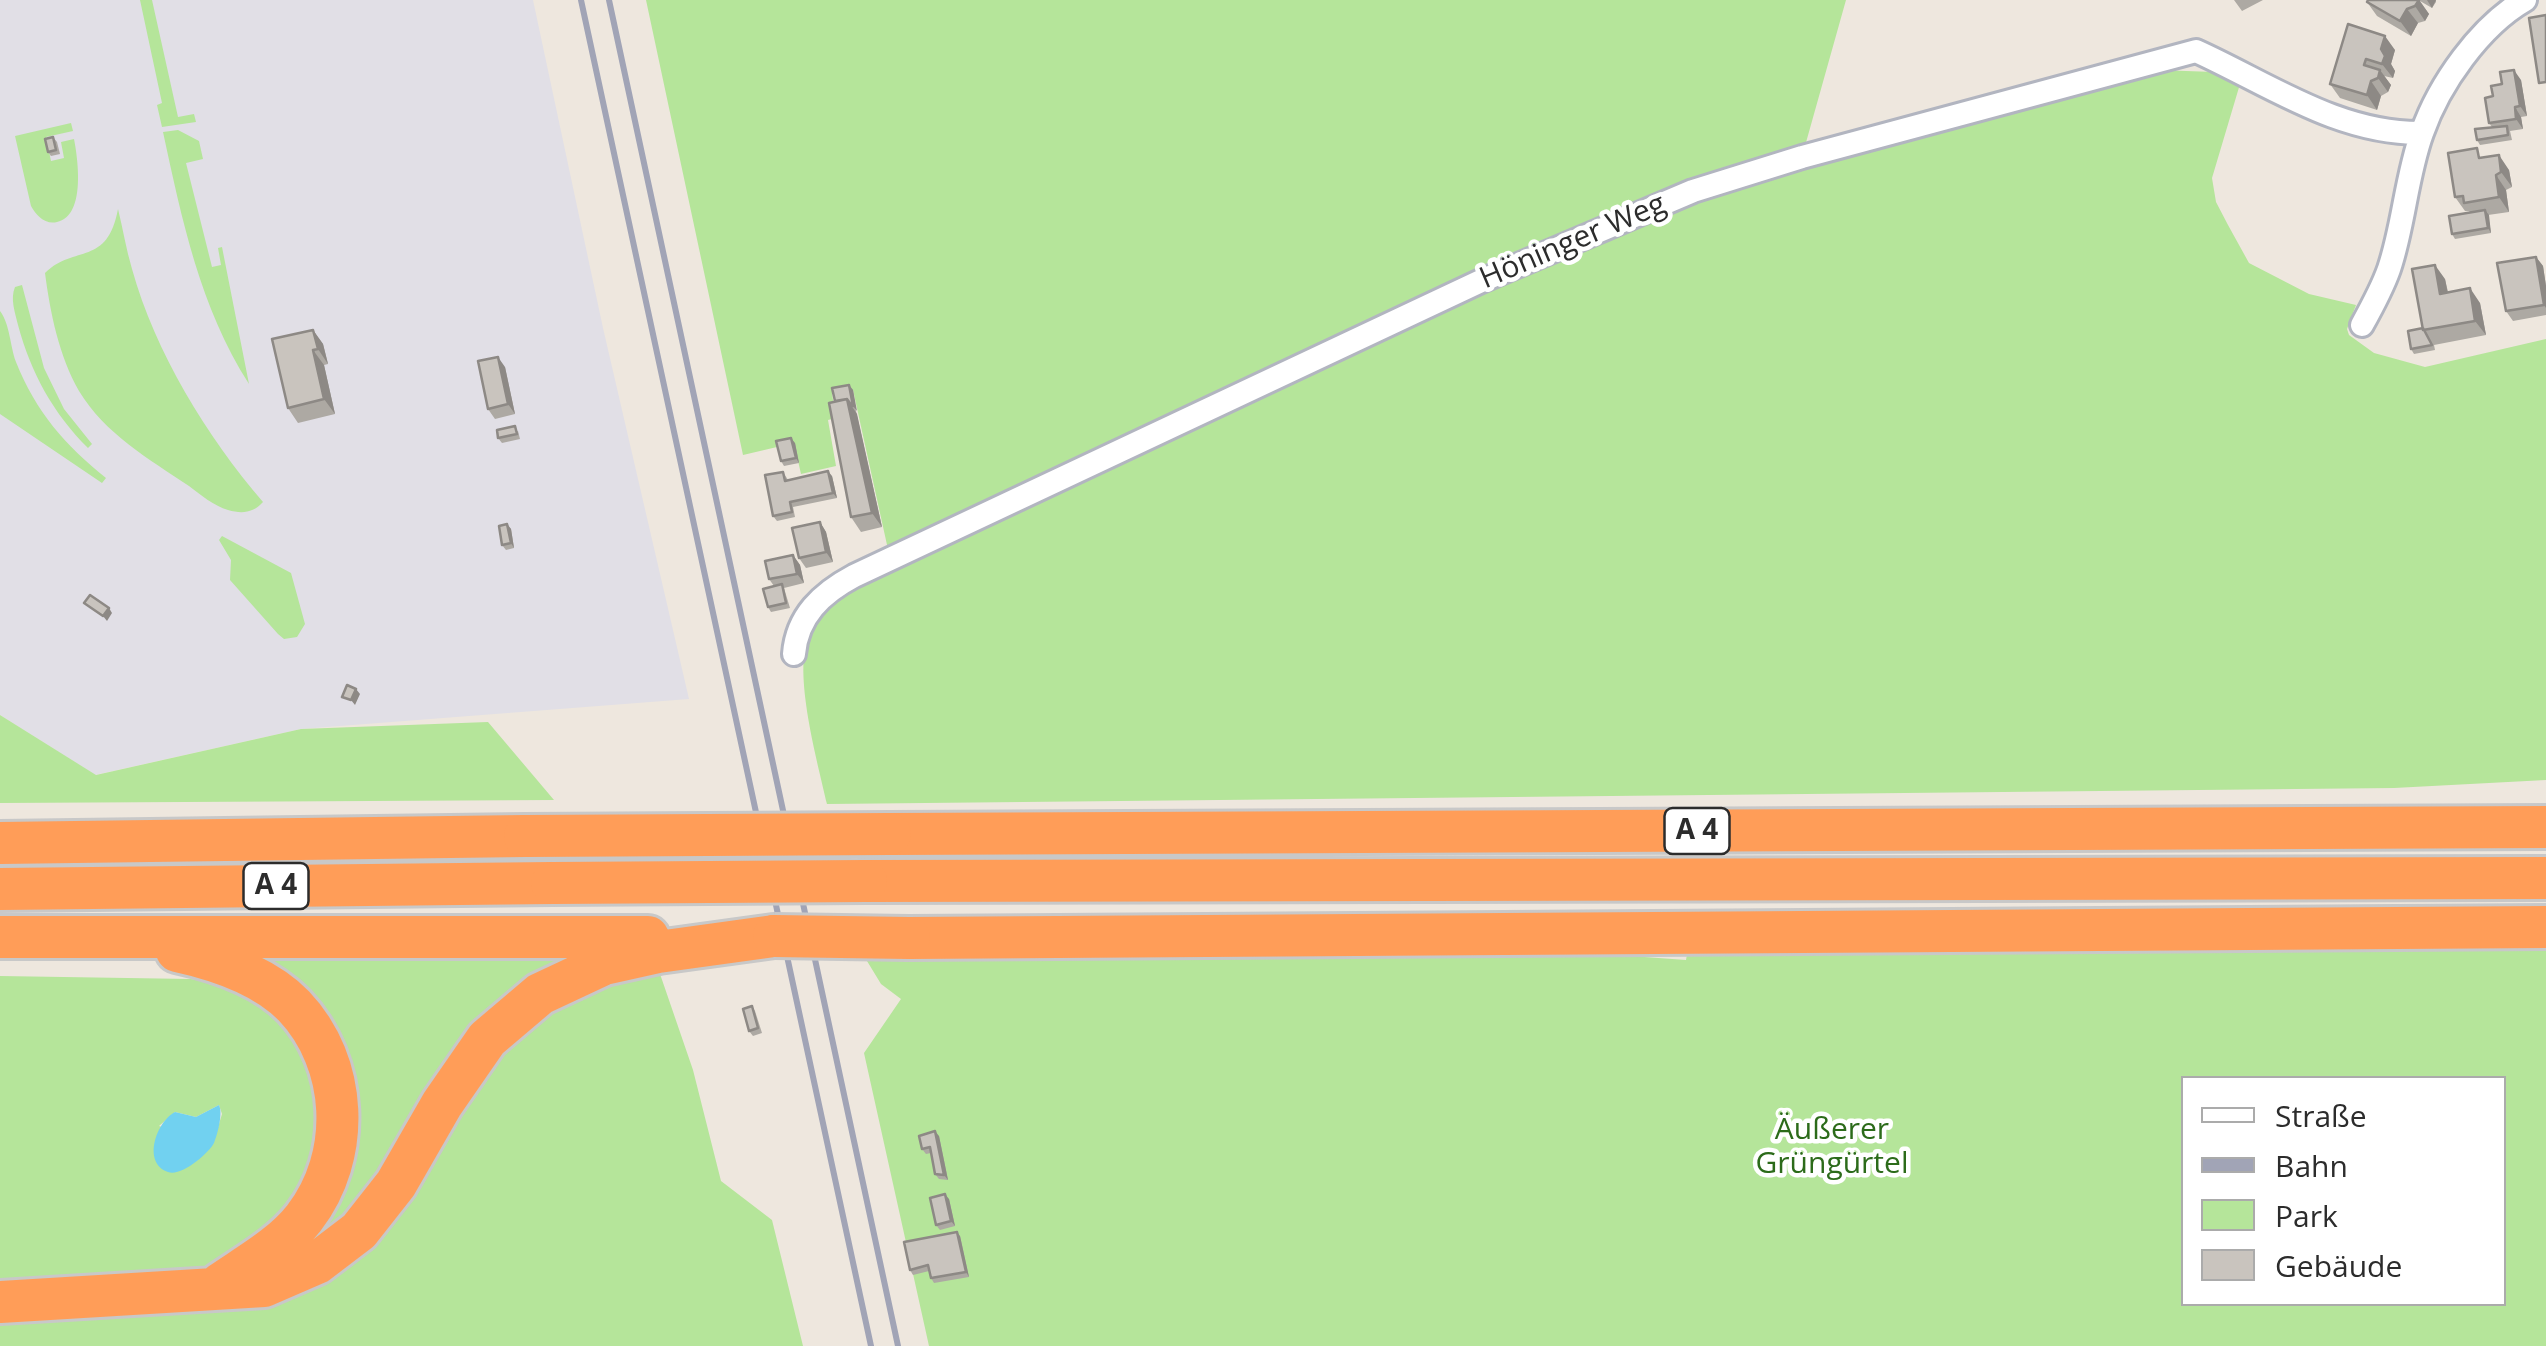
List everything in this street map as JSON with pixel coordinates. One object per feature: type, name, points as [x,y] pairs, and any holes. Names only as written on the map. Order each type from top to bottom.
[{"type":"highway","points":[[2525,828],[2546,819]]},
{"type":"highway","name":"A 4","points":[[0,842],[525,836],[2525,828]]},
{"type":"highway","name":"A 4","points":[[0,889],[866,880],[2546,878]]},
{"type":"highway","points":[[1606,933],[2050,880]]},
{"type":"highway","points":[[0,937],[909,938],[2546,927]]},
{"type":"highway","points":[[0,1302],[264,1286],[317,1263],[359,1230],[396,1184],[442,1104],[487,1039],[540,994],[604,964],[658,952],[774,936]]},
{"type":"highway","points":[[108,937],[202,957],[248,973],[292,1004],[317,1035],[336,1088],[338,1138],[326,1183],[304,1218],[281,1243],[210,1290]]},
{"type":"street","points":[[2362,325],[2390,267],[2422,133],[2454,74],[2478,42],[2511,8],[2525,0]]},
{"type":"street","name":"Höninger Weg","points":[[794,654],[795,640],[810,610],[835,586],[854,576],[1481,282],[1693,191],[1802,157],[2196,51],[2342,121],[2399,133],[2422,133]]},
{"type":"shaded area","points":[[0,0],[533,0],[603,328],[689,699],[301,729],[95,775],[0,715]]},
{"type":"green space","points":[[140,0],[152,0],[178,117],[194,114],[196,122],[162,127],[157,105],[162,103]]},
{"type":"green space","points":[[646,0],[1846,0],[1805,146],[889,554],[853,390],[832,394],[836,418],[828,420],[836,466],[801,474],[794,443],[743,455]]},
{"type":"green space","points":[[2158,70],[2214,72],[2240,84],[2212,178],[2216,202],[2249,263],[2309,294],[2356,305],[2347,329],[2349,335],[2374,353],[2425,367],[2546,339],[2546,780],[2394,788],[827,804],[808,718],[805,651],[817,620],[854,582],[1581,247],[1696,201],[1811,165]]},
{"type":"green space","points":[[71,123],[73,131],[46,137],[51,161],[64,158],[61,142],[74,139],[78,172],[72,209],[66,218],[49,222],[31,206],[15,136]]},
{"type":"green space","points":[[178,130],[199,141],[203,159],[186,163],[212,267],[221,265],[218,248],[222,247],[249,384],[205,294],[186,230],[163,132]]},
{"type":"green space","points":[[118,209],[132,269],[154,331],[203,422],[263,502],[251,510],[238,512],[218,506],[129,444],[90,406],[72,377],[56,334],[45,273],[56,264],[98,247],[113,227]]},
{"type":"green space","points":[[22,285],[44,368],[64,409],[92,444],[88,448],[54,406],[29,360],[13,301],[15,287]]},
{"type":"green space","points":[[0,311],[16,362],[33,397],[65,440],[106,478],[102,483],[0,414]]},
{"type":"green space","points":[[222,536],[291,573],[305,624],[297,637],[284,639],[278,634],[230,580],[231,560],[219,540]]},
{"type":"green space","points":[[0,715],[96,775],[301,729],[488,722],[554,800],[0,803]]},
{"type":"green space","name":"Äußerer Grüngürtel","points":[[2546,945],[2546,1346],[929,1346],[864,1053],[901,999],[881,984],[867,961],[1603,954],[1686,960],[1688,949]]},
{"type":"green space","points":[[232,951],[582,955],[400,1145],[349,1216],[294,1258],[349,1107]]},
{"type":"green space","points":[[659,971],[693,1070],[721,1181],[772,1220],[803,1346],[0,1346],[0,1322],[210,1312],[281,1295],[492,1061],[544,1014],[590,990]]},
{"type":"green space","points":[[0,976],[227,983],[269,1008],[293,1034],[313,1073],[321,1109],[307,1191],[227,1261],[202,1269],[0,1281]],"holes":[[[219,1105],[222,1114],[213,1144],[159,1126],[175,1112],[196,1117]]]},
{"type":"water","points":[[219,1105],[217,1134],[206,1153],[180,1171],[168,1172],[160,1167],[155,1160],[155,1142],[168,1117],[175,1112],[196,1117]]},
{"type":"building","points":[[2368,0],[2419,0],[2400,21]]},
{"type":"building","points":[[2546,15],[2546,82],[2539,83],[2529,18]]},
{"type":"building","points":[[2348,24],[2385,36],[2382,64],[2366,59],[2364,65],[2380,70],[2367,95],[2330,84]]},
{"type":"building","points":[[2514,70],[2520,106],[2515,107],[2516,119],[2489,123],[2485,98],[2493,96],[2491,86],[2502,84],[2500,72]]},
{"type":"building","points":[[2507,126],[2508,135],[2477,140],[2475,129]]},
{"type":"building","points":[[53,137],[56,150],[48,152],[45,139]]},
{"type":"building","points":[[2477,148],[2479,158],[2499,155],[2499,197],[2464,203],[2463,196],[2455,197],[2448,153]]},
{"type":"building","points":[[2485,210],[2488,228],[2452,234],[2449,216]]},
{"type":"building","points":[[2536,257],[2544,305],[2506,311],[2497,263]]},
{"type":"building","points":[[2435,265],[2440,294],[2470,288],[2475,321],[2423,330],[2412,269]]},
{"type":"building","points":[[2423,328],[2432,345],[2411,349],[2408,331]]},
{"type":"building","points":[[313,330],[318,349],[313,350],[324,399],[288,408],[272,339]]},
{"type":"building","points":[[498,357],[508,404],[488,409],[478,361]]},
{"type":"building","points":[[849,385],[853,406],[847,399],[835,401],[832,388]]},
{"type":"building","points":[[847,399],[872,513],[851,517],[829,403]]},
{"type":"building","points":[[515,426],[517,434],[498,438],[497,430]]},
{"type":"building","points":[[791,438],[796,458],[781,461],[776,441]]},
{"type":"building","points":[[828,471],[833,493],[790,502],[792,512],[773,516],[765,475],[783,472],[785,481]]},
{"type":"building","points":[[820,522],[826,552],[799,558],[792,528]]},
{"type":"building","points":[[507,524],[511,543],[502,545],[499,526]]},
{"type":"building","points":[[793,555],[797,574],[769,579],[765,561]]},
{"type":"building","points":[[782,584],[786,603],[768,607],[763,589]]},
{"type":"building","points":[[90,595],[109,608],[103,616],[84,603]]},
{"type":"building","points":[[347,685],[356,689],[351,700],[342,697]]},
{"type":"building","points":[[752,1006],[758,1028],[749,1031],[743,1009]]},
{"type":"building","points":[[935,1131],[944,1175],[935,1174],[930,1147],[922,1149],[919,1136]]},
{"type":"building","points":[[945,1194],[951,1221],[936,1225],[930,1198]]},
{"type":"building","points":[[957,1232],[966,1272],[931,1278],[928,1265],[910,1270],[904,1242]]},
{"type":"railway","points":[[581,0],[871,1346]]},
{"type":"railway","points":[[609,0],[898,1346]]}]
